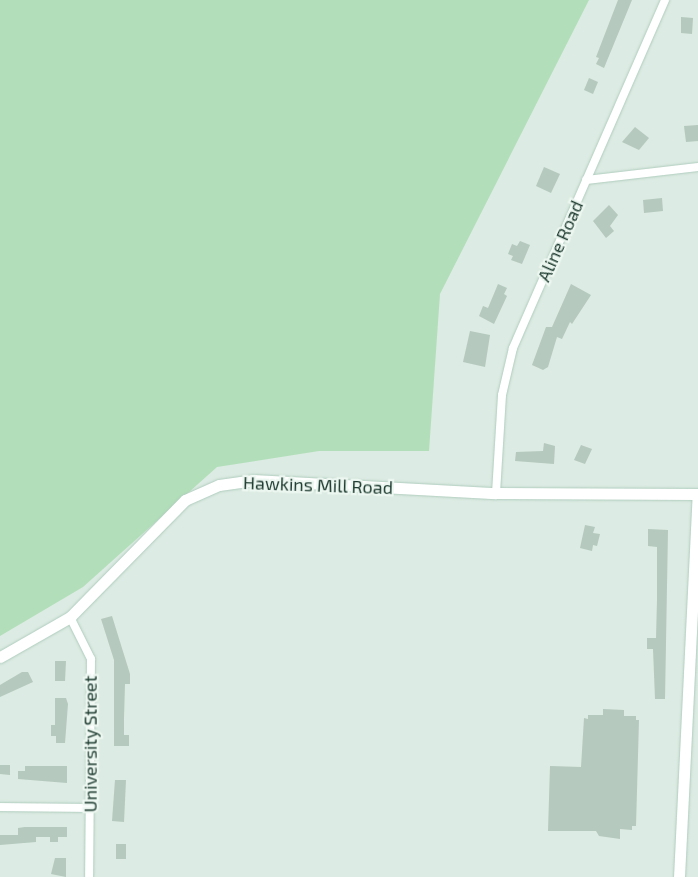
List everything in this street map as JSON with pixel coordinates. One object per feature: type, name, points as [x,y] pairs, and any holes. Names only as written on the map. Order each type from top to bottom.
[{"type":"street","name":"Aline Road","points":[[496,493],[502,395],[513,348],[666,0]]},
{"type":"street","points":[[586,180],[698,167]]},
{"type":"street","name":"Hawkins Mill Road","points":[[0,657],[70,617],[185,500],[219,485],[253,480],[496,493],[698,494]]},
{"type":"street","points":[[679,877],[694,646],[698,494]]},
{"type":"street","name":"University Street","points":[[70,617],[90,660],[89,877]]},
{"type":"street","points":[[0,806],[90,808]]},
{"type":"green space","points":[[0,0],[589,0],[440,294],[429,451],[319,451],[217,467],[83,587],[0,636]]},
{"type":"building","points":[[618,0],[632,0],[604,68],[596,64],[599,58],[596,57]]},
{"type":"building","points":[[681,17],[693,18],[692,34],[681,33]]},
{"type":"building","points":[[589,78],[598,82],[593,94],[584,90]]},
{"type":"building","points":[[698,125],[698,141],[686,142],[684,126]]},
{"type":"building","points":[[635,127],[649,138],[639,150],[622,142]]},
{"type":"building","points":[[544,167],[560,174],[551,193],[536,186]]},
{"type":"building","points":[[662,198],[663,211],[644,213],[643,200]]},
{"type":"building","points":[[609,205],[618,215],[610,226],[614,231],[606,238],[593,221]]},
{"type":"building","points":[[520,241],[530,245],[522,264],[511,260],[513,256],[508,254],[512,244],[517,246]]},
{"type":"building","points":[[498,284],[507,288],[504,294],[507,296],[494,324],[479,316],[483,306],[488,308]]},
{"type":"building","points":[[571,284],[591,295],[572,324],[570,322],[562,339],[557,337],[548,367],[543,370],[532,365],[546,327],[552,327]]},
{"type":"building","points":[[470,331],[490,335],[485,367],[463,362]]},
{"type":"building","points":[[544,443],[555,446],[554,464],[515,461],[516,452],[543,451]]},
{"type":"building","points":[[581,445],[592,449],[585,464],[574,460]]},
{"type":"building","points":[[585,525],[595,527],[593,533],[600,534],[597,546],[593,545],[592,551],[580,548]]},
{"type":"building","points":[[648,529],[668,530],[665,699],[655,699],[653,649],[647,649],[647,638],[656,638],[657,600],[657,547],[648,546]]},
{"type":"building","points":[[112,616],[130,674],[130,684],[125,684],[124,718],[124,735],[129,735],[129,746],[114,746],[114,660],[101,619]]},
{"type":"building","points":[[55,661],[66,661],[65,681],[55,681]]},
{"type":"building","points":[[22,672],[28,672],[33,682],[0,697],[0,685]]},
{"type":"building","points":[[55,698],[66,698],[68,704],[65,743],[56,743],[56,736],[51,736],[51,725],[55,725]]},
{"type":"building","points":[[603,709],[624,710],[624,716],[636,716],[636,720],[639,720],[636,826],[632,826],[632,830],[620,829],[620,839],[599,836],[596,831],[548,831],[550,766],[581,767],[584,718],[588,719],[588,715],[603,715]]},
{"type":"building","points":[[0,765],[10,765],[10,775],[0,774]]},
{"type":"building","points":[[25,766],[67,766],[67,783],[18,779],[18,771],[25,771]]},
{"type":"building","points":[[115,780],[126,780],[124,822],[112,821]]},
{"type":"building","points":[[67,827],[67,837],[58,837],[58,842],[50,842],[50,837],[36,837],[36,842],[0,845],[0,835],[18,835],[18,828]]},
{"type":"building","points":[[116,844],[126,844],[126,859],[116,859]]},
{"type":"building","points":[[55,858],[66,858],[66,877],[51,874]]}]
